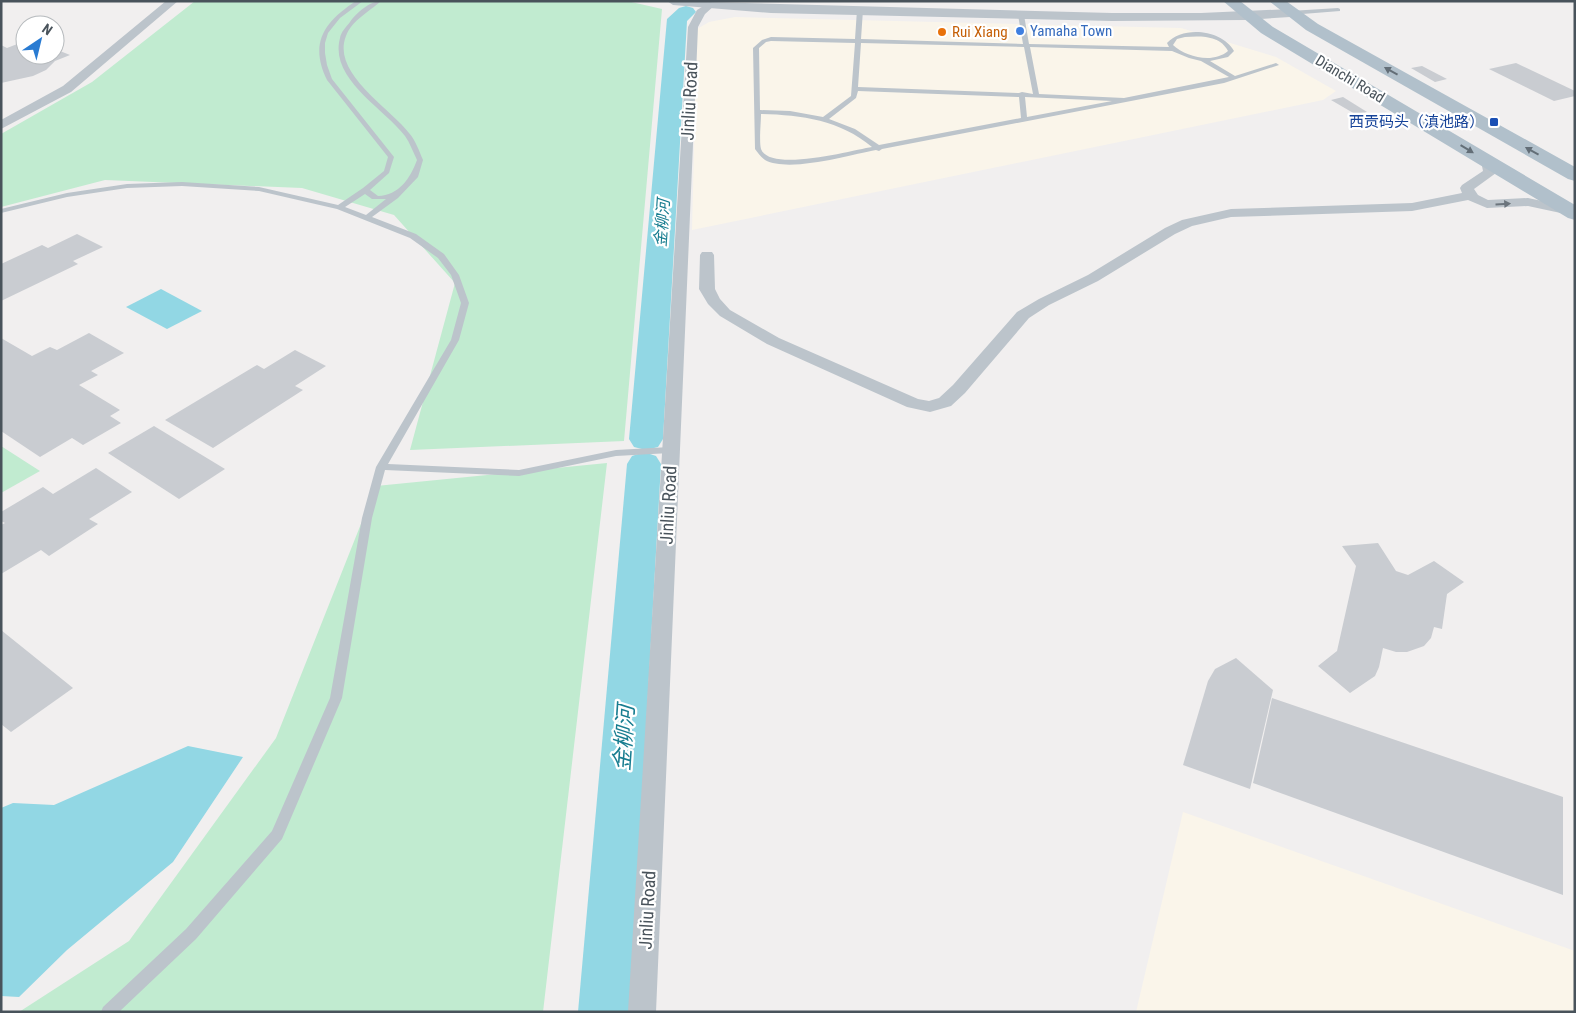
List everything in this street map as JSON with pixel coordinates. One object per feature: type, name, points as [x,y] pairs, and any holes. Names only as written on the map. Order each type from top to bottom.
[{"type":"main road","name":"Dianchi Road","points":[[1230,1],[1247,16],[1290,43],[1572,213]]},
{"type":"main road","name":"Dianchi Road","points":[[1276,1],[1290,13],[1328,36],[1575,175]]},
{"type":"main road","points":[[1290,43],[1287,38],[1288,35],[1296,32],[1328,36]]},
{"type":"street","points":[[1,125],[67,89],[173,1]]},
{"type":"street","points":[[673,1],[710,5],[1021,15],[1247,16],[1290,13]]},
{"type":"street","name":"Jinliu Road","points":[[642,1012],[693,27],[701,12],[710,5]]},
{"type":"street","points":[[1488,161],[1489,173],[1468,185],[1467,191],[1470,196],[1478,201],[1494,205],[1527,202],[1572,213]]},
{"type":"street","points":[[707,255],[707,289],[713,301],[725,314],[773,342],[913,403],[930,407],[945,402],[959,390],[1023,315],[1044,302],[1093,278],[1170,231],[1187,223],[1231,212],[1393,208],[1470,196]]},
{"type":"lane","points":[[339,207],[366,190],[387,172],[391,157],[329,79],[323,65],[320,49],[325,33],[336,18],[360,1]]},
{"type":"lane","points":[[368,217],[395,196],[415,175],[420,160],[405,131],[368,97],[350,75],[343,62],[340,47],[344,32],[353,19],[378,1]]},
{"type":"lane","points":[[824,119],[854,98],[860,10]]},
{"type":"lane","points":[[1290,13],[1338,10]]},
{"type":"lane","points":[[1021,15],[1036,95]]},
{"type":"lane","points":[[1172,49],[1170,45],[1171,40],[1179,36],[1192,34],[1214,37],[1225,42],[1231,48],[1231,51],[1227,56],[1216,59],[1201,59],[1187,56],[1172,49],[775,39],[759,44],[756,48],[758,149],[761,154],[770,160],[796,162],[879,149],[1235,78],[1276,65]]},
{"type":"lane","points":[[1201,59],[1235,78]]},
{"type":"lane","points":[[855,89],[1114,97],[1128,100]]},
{"type":"lane","points":[[1022,94],[1024,120]]},
{"type":"lane","points":[[757,112],[785,113],[824,119],[856,132],[879,149]]},
{"type":"lane","points":[[1,211],[67,195],[118,187],[182,184],[259,189],[339,207],[413,236],[441,256],[455,275],[464,303],[455,340],[382,467],[367,518],[336,698],[277,835],[191,934],[108,1012]]},
{"type":"lane","points":[[366,190],[370,196],[377,199],[395,196]]},
{"type":"lane","points":[[382,467],[519,473],[616,453],[670,450]]},
{"type":"shaded area","points":[[735,17],[1181,28],[1276,57],[1336,91],[1323,100],[692,230],[697,29],[709,22]]},
{"type":"shaded area","points":[[1183,812],[1575,951],[1575,1012],[1136,1012]]},
{"type":"green space","points":[[195,1],[627,1],[662,9],[624,441],[410,450],[455,283],[394,215],[302,188],[105,180],[1,207],[1,134],[92,82]]},
{"type":"green space","points":[[1,446],[40,471],[1,493]]},
{"type":"green space","points":[[607,463],[543,1012],[19,1012],[129,941],[276,738],[376,486]]},
{"type":"water","points":[[161,289],[202,311],[167,329],[126,307]]},
{"type":"water","points":[[188,746],[243,757],[173,862],[67,950],[19,997],[1,996],[1,808],[13,803],[54,805]]},
{"type":"building","points":[[1,45],[7,48],[15,45],[15,65],[51,65],[46,70],[33,76],[1,83]]},
{"type":"building","points":[[1516,63],[1575,91],[1575,96],[1554,101],[1489,69]]},
{"type":"building","points":[[1422,66],[1447,79],[1435,82],[1411,68]]},
{"type":"building","points":[[1343,97],[1367,112],[1355,114],[1331,100]]},
{"type":"building","points":[[77,234],[103,247],[73,261],[78,264],[1,301],[1,264],[42,245],[48,248]]},
{"type":"building","points":[[89,333],[124,353],[91,371],[98,375],[79,385],[120,410],[110,416],[121,423],[83,445],[72,438],[40,457],[1,431],[1,338],[32,356],[50,347],[57,350]]},
{"type":"building","points":[[295,350],[326,366],[295,386],[303,390],[213,448],[165,420],[257,365],[264,369]]},
{"type":"building","points":[[154,426],[225,469],[179,499],[108,453]]},
{"type":"building","points":[[96,468],[132,492],[89,519],[98,524],[49,556],[41,550],[1,574],[1,525],[5,523],[1,521],[1,512],[43,487],[53,494]]},
{"type":"building","points":[[1378,543],[1396,571],[1408,575],[1434,561],[1464,582],[1447,594],[1442,629],[1434,627],[1431,638],[1424,646],[1407,652],[1396,652],[1383,648],[1375,676],[1350,693],[1318,666],[1337,651],[1356,566],[1342,546]]},
{"type":"building","points":[[1,630],[73,688],[11,732],[1,724]]},
{"type":"building","points":[[1236,658],[1273,690],[1250,789],[1183,765],[1208,681],[1215,669]]},
{"type":"building","points":[[1272,698],[1563,797],[1563,895],[1253,783]]},
{"type":"waterway","name":"金柳河","points":[[646,439],[677,19],[686,12]]},
{"type":"waterway","name":"金柳河","points":[[604,1012],[644,464]]},
{"type":"place","name":"Yamaha Town","points":[[1020,31]]},
{"type":"place","name":"Rui Xiang","points":[[942,32]]},
{"type":"place","name":"西贡码头（滇池路）","points":[[1494,122]]}]
